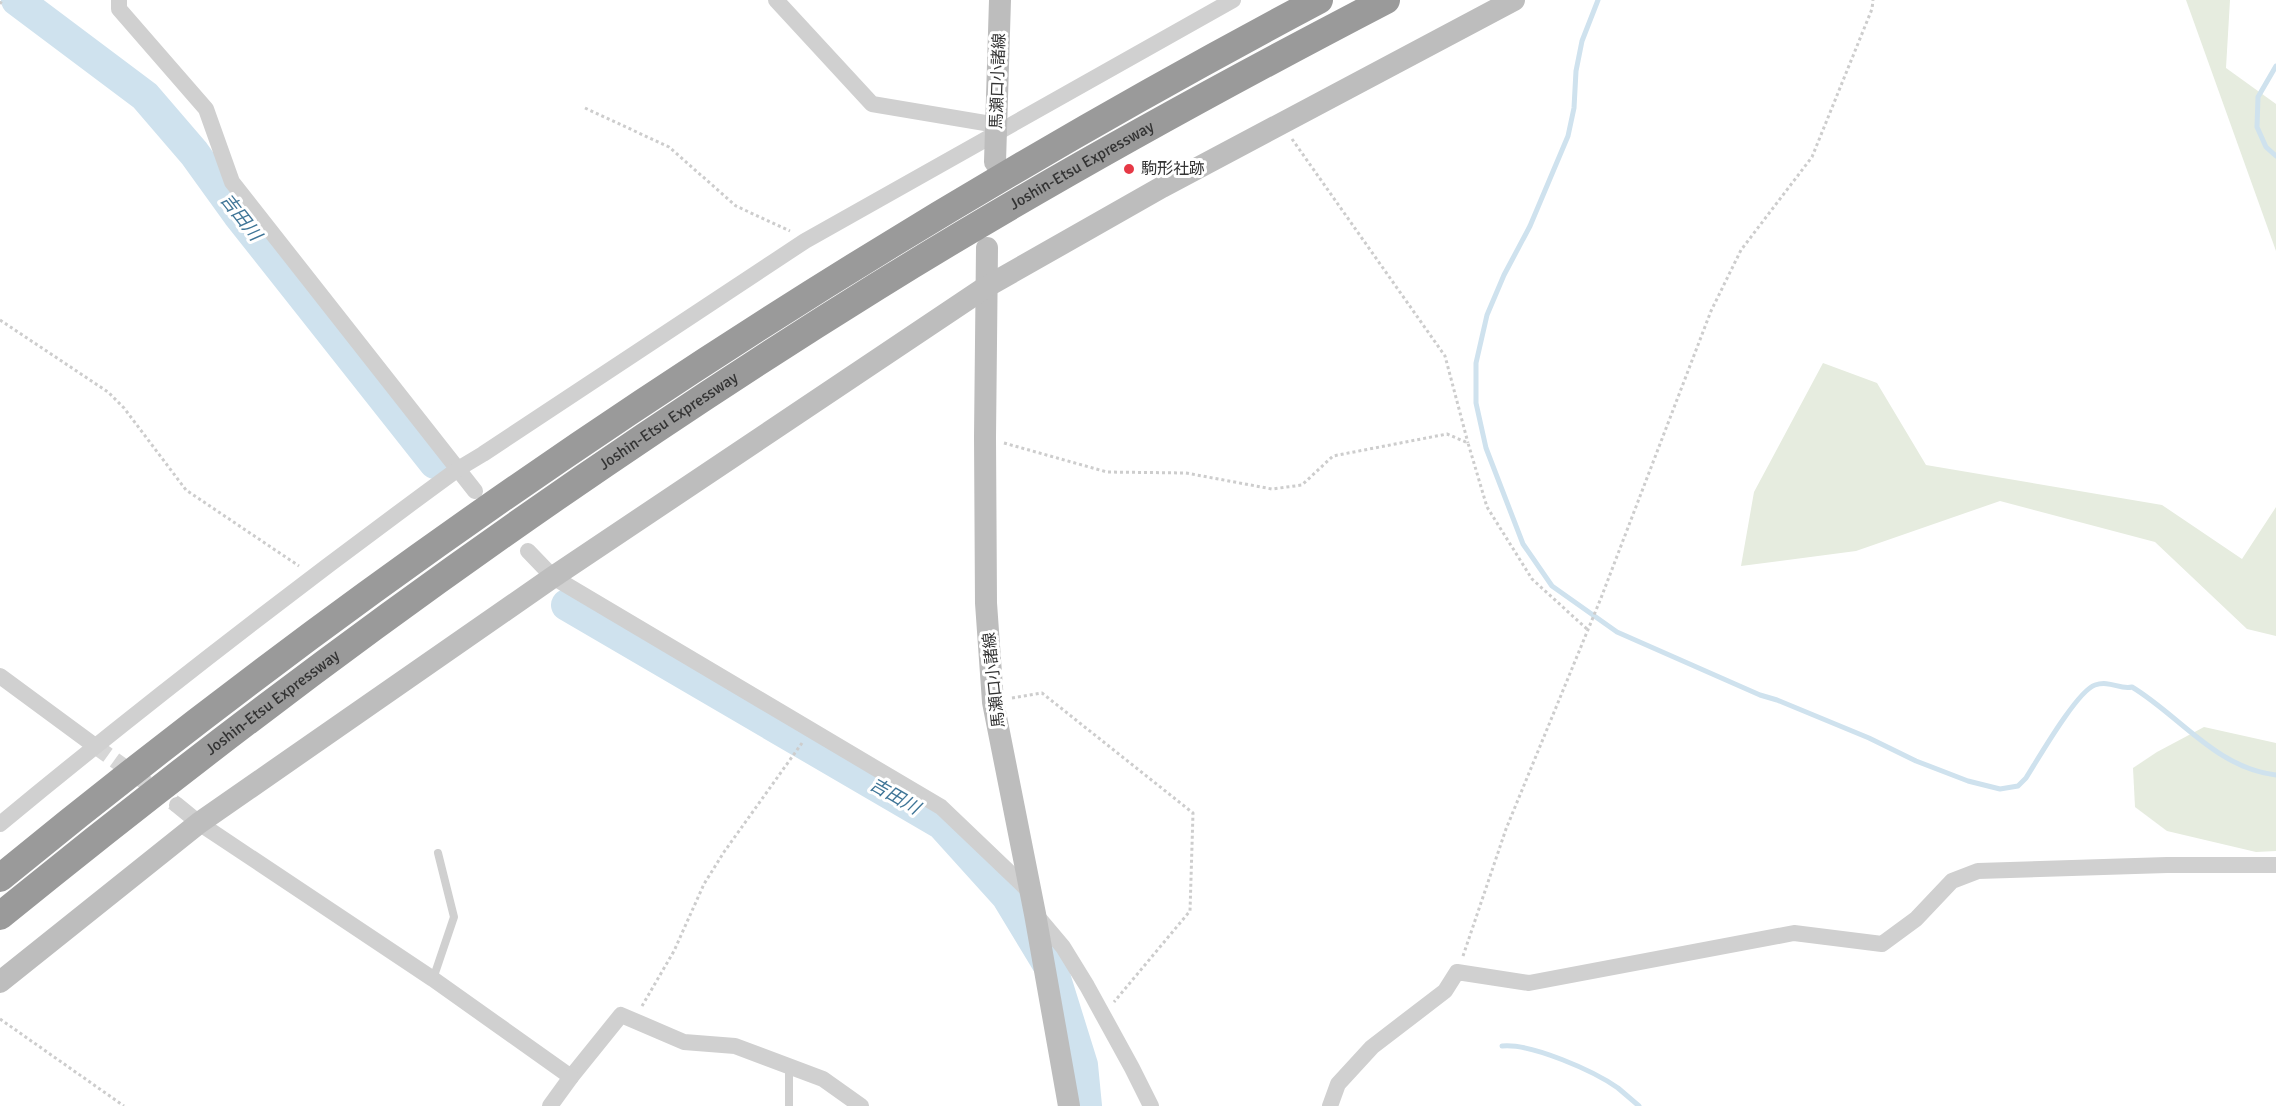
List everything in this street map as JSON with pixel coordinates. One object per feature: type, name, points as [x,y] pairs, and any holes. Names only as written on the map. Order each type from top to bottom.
[{"type":"highway","name":"Joshin-Etsu Expressway","points":[[0,878],[251,678],[448,535],[628,412],[831,280],[971,194],[1207,59],[1319,0]]},
{"type":"highway","name":"Joshin-Etsu Expressway","points":[[0,916],[160,786],[273,700],[488,544],[651,432],[878,286],[988,220],[1154,125],[1386,0]]},
{"type":"street","points":[[118,0],[119,9],[206,109],[232,182],[475,491]]},
{"type":"street","points":[[776,0],[872,104],[996,130]]},
{"type":"street","name":"馬瀬口小諸線","points":[[996,162],[1000,0]]},
{"type":"street","points":[[0,824],[94,746],[313,575],[458,468],[483,454],[805,241],[996,130],[1233,0]]},
{"type":"street","points":[[0,982],[199,822],[553,576],[986,287],[1162,187],[1514,0]]},
{"type":"street","name":"馬瀬口小諸線","points":[[987,248],[986,603],[993,702],[1035,914],[1069,1106]]},
{"type":"street","points":[[528,551],[553,576],[941,807],[1030,892]]},
{"type":"street","points":[[0,676],[94,746]]},
{"type":"street","points":[[177,805],[433,979],[571,1077]]},
{"type":"street","points":[[1330,1106],[1338,1084],[1365,1054],[1444,991],[1457,972],[1529,983],[1794,933],[1882,944],[1916,919],[1952,881],[1978,872],[2168,866],[2276,866]]},
{"type":"street","points":[[1035,914],[1063,947],[1103,1015],[1150,1106]]},
{"type":"street","points":[[550,1106],[621,1015],[684,1042],[735,1046],[823,1079],[861,1106]]},
{"type":"lane","points":[[433,979],[454,917],[438,853]]},
{"type":"lane","points":[[789,1067],[789,1106]]},
{"type":"path","points":[[0,4],[2,0]]},
{"type":"path","points":[[1457,972],[1476,923],[1506,829],[1588,630],[1711,311],[1741,250],[1812,157],[1868,19],[1873,0]]},
{"type":"path","points":[[585,108],[669,147],[736,206],[785,228],[805,241]]},
{"type":"path","points":[[1281,124],[1445,356],[1487,507],[1532,579],[1588,630]]},
{"type":"path","points":[[0,320],[108,392],[124,408],[186,490],[313,575]]},
{"type":"path","points":[[985,437],[1107,472],[1186,473],[1272,489],[1302,485],[1333,456],[1447,435],[1468,443]]},
{"type":"path","points":[[993,702],[1042,693],[1193,813],[1190,910],[1103,1015]]},
{"type":"path","points":[[633,1020],[675,951],[704,884],[724,852],[812,730]]},
{"type":"path","points":[[0,1019],[124,1106]]},
{"type":"shaded area","points":[[2186,0],[2230,0],[2226,68],[2276,104],[2276,251]]},
{"type":"shaded area","points":[[1823,363],[1877,383],[1926,465],[2162,505],[2242,559],[2276,507],[2276,636],[2247,629],[2155,542],[2000,501],[1856,551],[1741,566],[1754,492]]},
{"type":"shaded area","points":[[2204,727],[2276,743],[2276,851],[2256,852],[2167,831],[2135,807],[2133,768],[2157,752]]},
{"type":"waterway","name":"吉田川","points":[[17,0],[145,96],[194,153],[238,214],[435,463]]},
{"type":"waterway","points":[[1598,0],[1582,41],[1576,71],[1574,108],[1568,136],[1530,226],[1504,275],[1487,315],[1476,363],[1476,403],[1486,448],[1523,544],[1552,586],[1617,632],[1760,695],[1869,738],[1916,761],[1968,781],[2000,789],[2018,786],[2026,778],[2078,699],[2087,690],[2100,684],[2132,687],[2217,752],[2255,770],[2276,775]]},
{"type":"waterway","points":[[2276,66],[2258,97],[2257,127],[2266,147],[2276,156]]},
{"type":"waterway","name":"吉田川","points":[[567,605],[942,824],[1007,896],[1053,972],[1082,1065],[1086,1106]]},
{"type":"waterway","points":[[1502,1046],[1514,1046],[1545,1053],[1578,1066],[1618,1088],[1639,1106]]},
{"type":"tunnel","points":[[95,746],[177,805]]},
{"type":"place","name":"駒形社跡","points":[[1129,169]]}]
